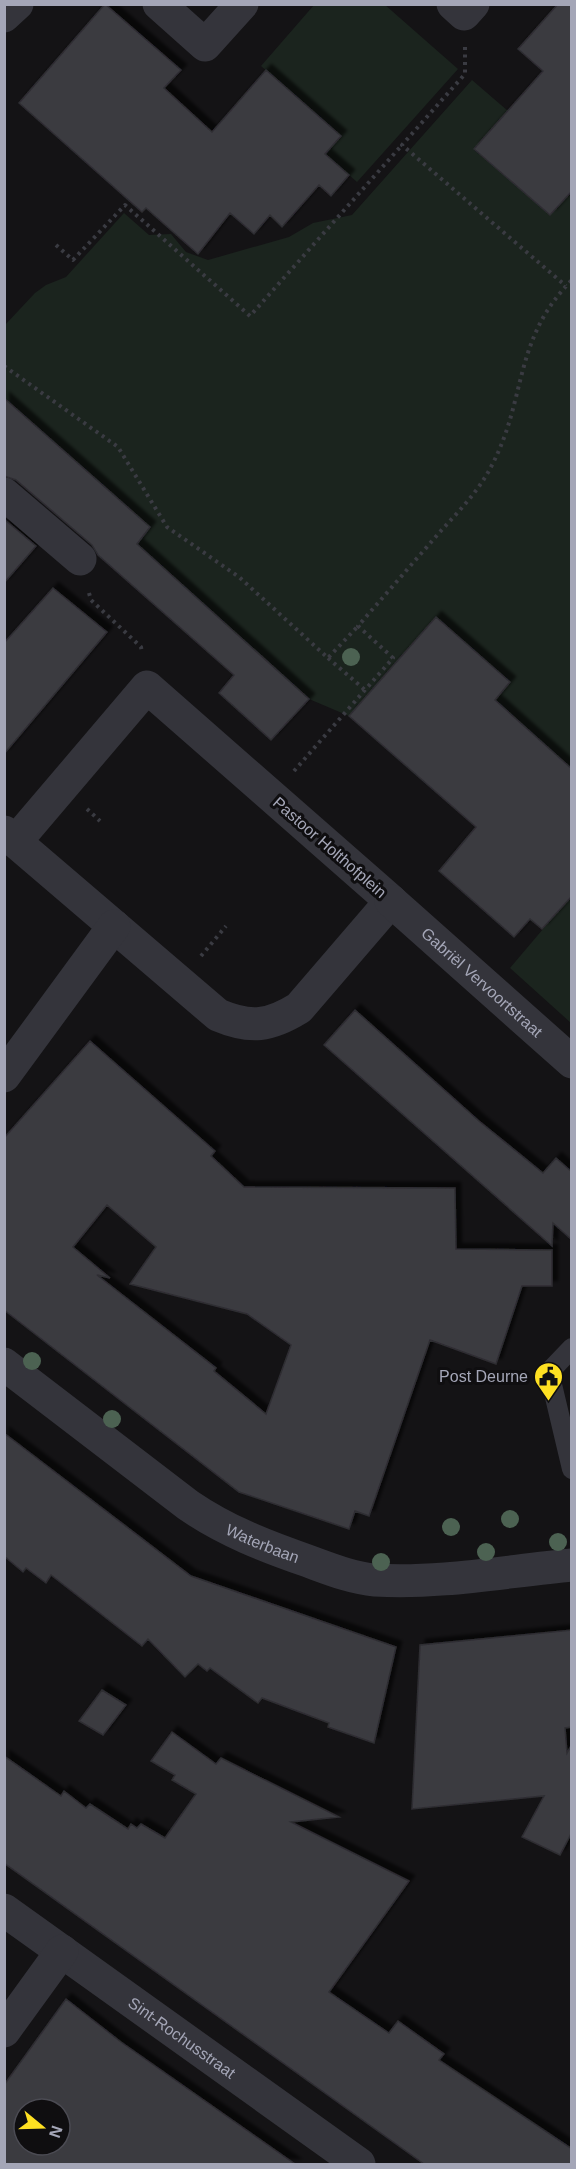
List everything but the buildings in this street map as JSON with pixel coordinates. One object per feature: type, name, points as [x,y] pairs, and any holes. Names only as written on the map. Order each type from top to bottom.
[{"type":"street","points":[[4,16],[18,4]]},
{"type":"street","points":[[159,4],[206,45],[242,4]]},
{"type":"street","points":[[4,494],[80,559]]},
{"type":"street","points":[[10,836],[147,687]]},
{"type":"street","name":"Pastoor Holthofplein","points":[[10,836],[218,1016],[239,1024],[260,1024],[280,1020],[300,1008],[391,901],[147,687]]},
{"type":"street","name":"Gabriël Vervoortstraat","points":[[391,901],[572,1062]]},
{"type":"street","points":[[4,1076],[114,926]]},
{"type":"street","name":"Waterbaan","points":[[4,1364],[188,1505],[216,1524],[263,1546],[337,1571],[372,1579],[411,1581],[572,1565]]},
{"type":"street","name":"Sint-Rochusstraat","points":[[4,1910],[358,2164]]},
{"type":"street","points":[[4,2031],[62,1951]]},
{"type":"lane","points":[[572,1348],[549,1372],[572,1469]]},
{"type":"path","points":[[56,245],[73,260],[125,205],[250,316],[465,74],[464,8]]},
{"type":"path","points":[[402,145],[566,286]]},
{"type":"path","points":[[328,658],[477,490],[504,439],[528,348],[536,328],[572,280]]},
{"type":"path","points":[[4,366],[118,447],[167,527],[239,577],[365,690]]},
{"type":"path","points":[[80,559],[91,600],[141,647],[147,687]]},
{"type":"path","points":[[271,796],[393,658],[358,626]]},
{"type":"shaded area","points":[[384,4],[458,69],[357,182],[325,154],[340,136],[261,66],[314,5]]},
{"type":"shaded area","points":[[472,80],[508,111],[474,150],[507,177],[571,196],[571,769],[494,700],[510,682],[485,661],[451,652],[462,639],[436,617],[349,716],[309,699],[137,544],[150,527],[5,398],[5,325],[35,293],[46,285],[66,277],[124,213],[149,235],[171,234],[186,252],[208,260],[289,237],[313,223],[352,215]]},
{"type":"shaded area","points":[[571,896],[571,1023],[510,968]]},
{"type":"place","name":"Post Deurne","points":[[549,1402]]}]
